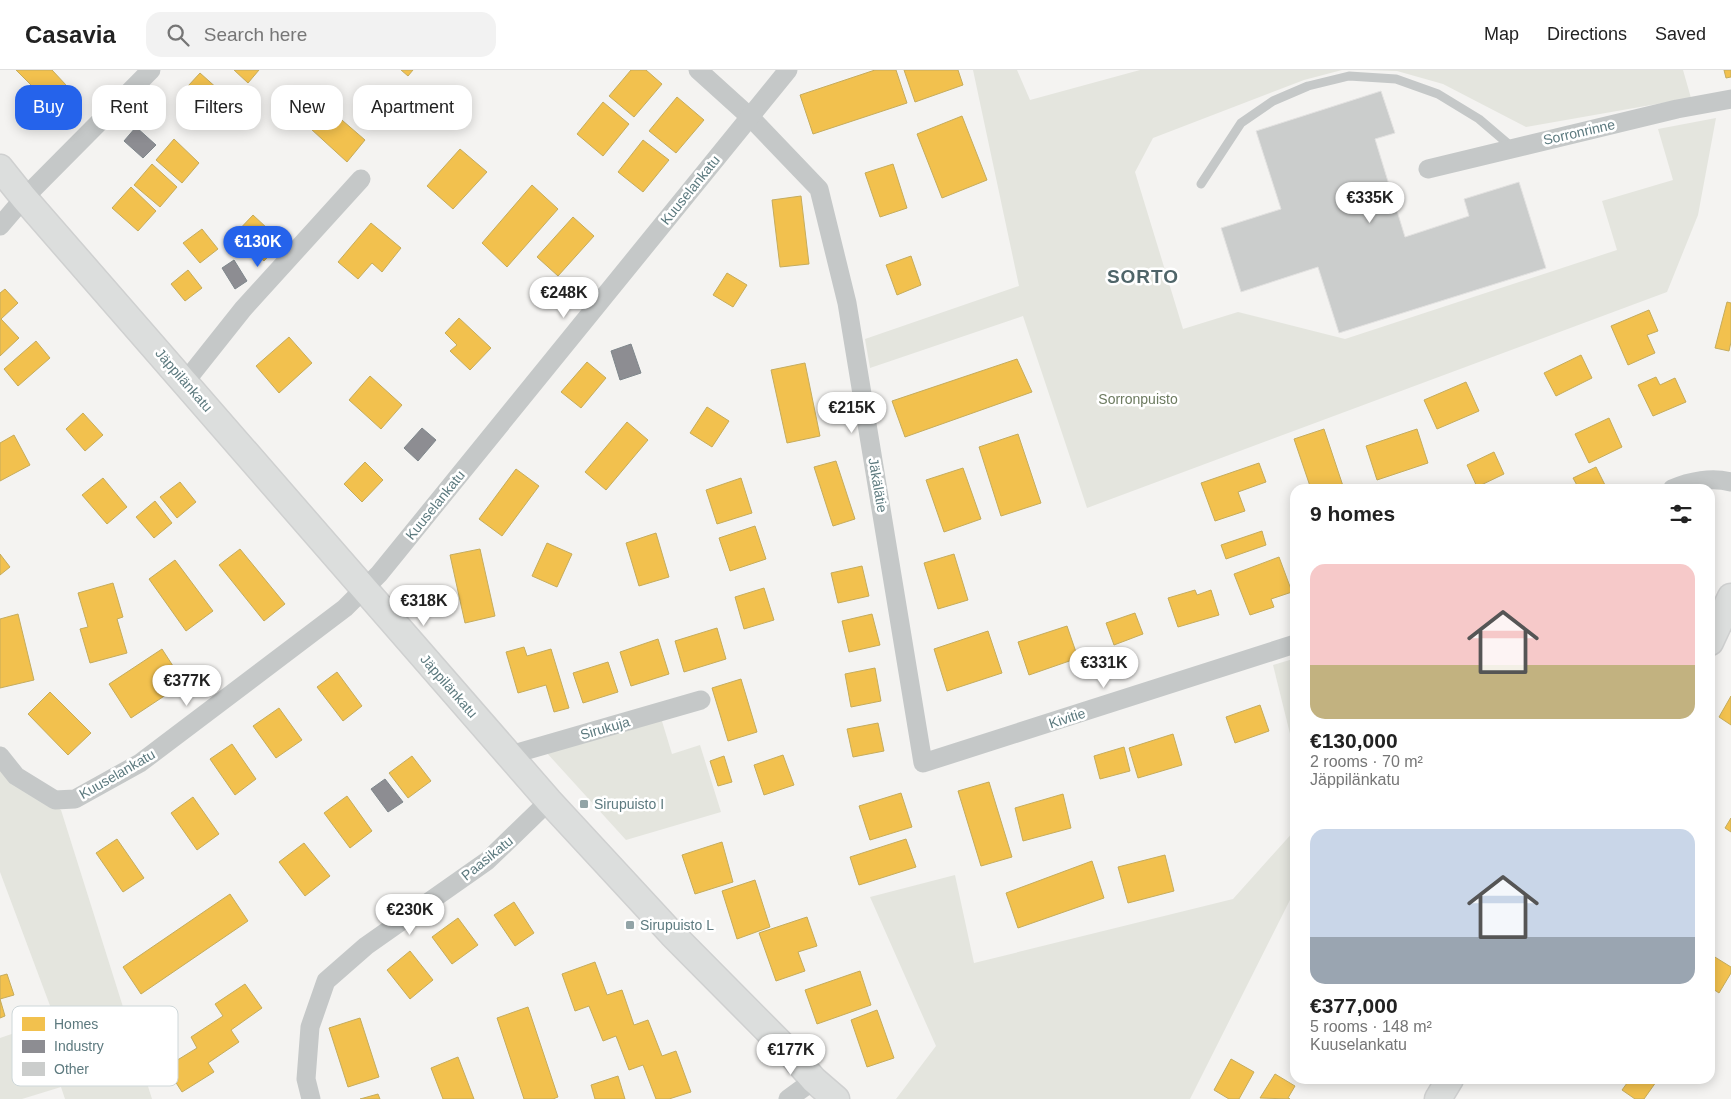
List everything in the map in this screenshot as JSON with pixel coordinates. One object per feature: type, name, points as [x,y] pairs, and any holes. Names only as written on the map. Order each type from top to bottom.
[{"type":"street","points":[[0,226],[24,198],[152,70]]},
{"type":"street","name":"Jäkälätie","points":[[698,70],[750,117],[818,189],[847,302],[924,764]]},
{"type":"street","name":"Kuuselankatu","points":[[0,756],[16,776],[55,800],[75,799],[140,763],[346,608],[379,574],[788,70]]},
{"type":"street","name":"Sorronrinne","points":[[1428,169],[1677,109],[1731,98]]},
{"type":"street","name":"Jäppilänkatu","points":[[0,168],[24,198],[549,801],[672,934],[792,1055],[814,1080],[836,1099]]},
{"type":"street","points":[[186,382],[243,309],[362,179]]},
{"type":"street","points":[[1685,484],[1717,478],[1731,482]]},
{"type":"street","points":[[1715,631],[1731,597]]},
{"type":"street","name":"Kivitie","points":[[924,764],[1290,646]]},
{"type":"street","name":"Sirukuja","points":[[510,755],[701,700]]},
{"type":"street","name":"Paasikatu","points":[[311,1099],[306,1079],[310,1027],[326,980],[366,946],[487,861],[549,801]]},
{"type":"street","points":[[788,1099],[814,1080]]},
{"type":"street","points":[[1438,1099],[1447,1084]]},
{"type":"lane","points":[[1201,184],[1241,123],[1273,100],[1308,86],[1349,76],[1396,79],[1438,94],[1479,119],[1514,148]]},
{"type":"green space","name":"Sorronpuisto","points":[[973,70],[1017,70],[1030,100],[1140,70],[1342,70],[1304,80],[1153,138],[1135,172],[1183,329],[1238,312],[1345,339],[1617,250],[1602,201],[1673,180],[1658,129],[1716,118],[1698,215],[1667,292],[1087,508],[1023,316],[870,368],[865,339],[1019,286]]},
{"type":"green space","points":[[1365,70],[1683,70],[1691,98],[1526,127],[1443,84],[1397,71]]},
{"type":"green space","points":[[1290,660],[1290,734],[1273,665]]},
{"type":"green space","points":[[661,718],[672,754],[700,745],[721,812],[626,840],[546,752]]},
{"type":"green space","points":[[0,766],[11,781],[61,810],[123,1006],[50,1006],[0,872]]},
{"type":"green space","points":[[1290,836],[1290,900],[1190,1099],[896,1099],[936,1046],[870,897],[955,875],[974,963],[1233,899]]},
{"type":"green space","points":[[12,1034],[12,1086],[148,1086],[152,1099],[65,1099],[61,1087],[22,1099],[0,1099],[0,1038]]},
{"type":"building: Homes","points":[[16,70],[52,70],[66,85],[31,85]]},
{"type":"building: Homes","points":[[234,70],[259,70],[248,83]]},
{"type":"building: Homes","points":[[401,70],[413,70],[408,76]]},
{"type":"building: Homes","points":[[631,70],[646,70],[662,84],[634,117],[609,96]]},
{"type":"building: Homes","points":[[875,70],[896,70],[907,103],[813,134],[800,95]]},
{"type":"building: Homes","points":[[904,70],[958,70],[963,85],[915,102]]},
{"type":"building: Homes","points":[[1724,70],[1731,70],[1731,77],[1726,78]]},
{"type":"building: Homes","points":[[200,73],[213,85],[189,85]]},
{"type":"building: Homes","points":[[677,97],[704,120],[676,153],[649,131]]},
{"type":"building: Homes","points":[[603,102],[629,124],[603,156],[577,134]]},
{"type":"building: Homes","points":[[962,116],[987,180],[942,198],[917,134]]},
{"type":"building: Homes","points":[[343,121],[365,140],[347,162],[312,130],[343,130]]},
{"type":"building: Homes","points":[[174,139],[199,163],[182,183],[156,160]]},
{"type":"building: Homes","points":[[643,140],[669,160],[643,192],[618,172]]},
{"type":"building: Homes","points":[[460,149],[487,172],[453,209],[427,186]]},
{"type":"building: Homes","points":[[152,164],[177,187],[160,207],[134,185]]},
{"type":"building: Homes","points":[[893,164],[907,208],[880,217],[865,173]]},
{"type":"building: Homes","points":[[532,185],[558,209],[507,267],[482,243]]},
{"type":"building: Homes","points":[[131,187],[156,211],[138,231],[112,208]]},
{"type":"building: Homes","points":[[801,196],[809,264],[780,267],[772,200]]},
{"type":"building: Homes","points":[[253,215],[282,242],[264,261],[235,234]]},
{"type":"building: Homes","points":[[573,217],[594,236],[558,276],[537,257]]},
{"type":"building: Homes","points":[[371,223],[401,248],[382,272],[372,263],[358,279],[338,262]]},
{"type":"building: Homes","points":[[202,229],[218,249],[200,263],[183,243]]},
{"type":"building: Homes","points":[[911,256],[921,285],[897,295],[886,265]]},
{"type":"building: Homes","points":[[188,270],[202,288],[185,301],[171,284]]},
{"type":"building: Homes","points":[[727,273],[747,285],[733,307],[713,295]]},
{"type":"building: Homes","points":[[5,289],[18,303],[1,319],[19,338],[0,356],[0,293]]},
{"type":"building: Homes","points":[[1727,302],[1731,303],[1731,342],[1729,351],[1715,348]]},
{"type":"building: Homes","points":[[1649,310],[1658,331],[1647,335],[1655,353],[1628,365],[1611,326]]},
{"type":"building: Homes","points":[[459,318],[491,348],[470,370],[450,351],[457,345],[445,333]]},
{"type":"building: Homes","points":[[289,337],[312,363],[279,393],[256,366]]},
{"type":"building: Homes","points":[[36,341],[50,358],[18,386],[4,369]]},
{"type":"building: Homes","points":[[1581,355],[1592,378],[1556,396],[1544,373]]},
{"type":"building: Homes","points":[[1017,359],[1032,392],[905,437],[892,401]]},
{"type":"building: Homes","points":[[587,362],[606,378],[581,408],[561,392]]},
{"type":"building: Homes","points":[[805,363],[820,436],[787,443],[771,370]]},
{"type":"building: Homes","points":[[370,376],[402,405],[381,429],[349,400]]},
{"type":"building: Homes","points":[[1656,377],[1660,385],[1675,378],[1686,402],[1653,416],[1638,385]]},
{"type":"building: Homes","points":[[1466,382],[1479,411],[1437,429],[1424,400]]},
{"type":"building: Homes","points":[[707,407],[729,421],[712,447],[690,433]]},
{"type":"building: Homes","points":[[83,413],[103,435],[85,451],[66,429]]},
{"type":"building: Homes","points":[[1609,418],[1622,447],[1589,463],[1575,434]]},
{"type":"building: Homes","points":[[627,422],[648,440],[606,490],[585,472]]},
{"type":"building: Homes","points":[[1324,429],[1342,484],[1309,484],[1294,439]]},
{"type":"building: Homes","points":[[1417,429],[1428,463],[1377,480],[1366,446]]},
{"type":"building: Homes","points":[[1018,434],[1041,503],[1001,516],[979,447]]},
{"type":"building: Homes","points":[[14,435],[30,465],[0,481],[0,443]]},
{"type":"building: Homes","points":[[1494,452],[1504,474],[1483,484],[1476,484],[1467,465]]},
{"type":"building: Homes","points":[[836,461],[855,519],[833,526],[814,467]]},
{"type":"building: Homes","points":[[365,462],[383,480],[362,502],[344,484]]},
{"type":"building: Homes","points":[[1259,463],[1266,482],[1238,492],[1245,511],[1215,521],[1201,483]]},
{"type":"building: Homes","points":[[1596,467],[1604,484],[1576,484],[1573,478]]},
{"type":"building: Homes","points":[[963,468],[981,519],[944,532],[926,480]]},
{"type":"building: Homes","points":[[516,469],[539,486],[502,536],[479,519]]},
{"type":"building: Homes","points":[[103,478],[127,507],[107,524],[82,495]]},
{"type":"building: Homes","points":[[741,478],[752,513],[717,524],[706,490]]},
{"type":"building: Homes","points":[[180,482],[196,502],[177,518],[160,497]]},
{"type":"building: Homes","points":[[155,501],[172,523],[154,538],[136,517]]},
{"type":"building: Homes","points":[[755,526],[766,559],[730,571],[719,538]]},
{"type":"building: Homes","points":[[1262,531],[1266,545],[1226,559],[1221,545]]},
{"type":"building: Homes","points":[[656,533],[669,577],[639,586],[626,543]]},
{"type":"building: Homes","points":[[547,543],[572,554],[557,587],[532,576]]},
{"type":"building: Homes","points":[[240,549],[285,604],[264,621],[219,565]]},
{"type":"building: Homes","points":[[480,549],[495,616],[465,623],[450,555]]},
{"type":"building: Homes","points":[[0,554],[10,567],[0,575]]},
{"type":"building: Homes","points":[[954,554],[968,600],[938,609],[924,563]]},
{"type":"building: Homes","points":[[1279,557],[1290,587],[1290,593],[1271,599],[1274,607],[1250,615],[1234,574]]},
{"type":"building: Homes","points":[[175,560],[213,611],[186,631],[149,579]]},
{"type":"building: Homes","points":[[862,566],[869,596],[838,603],[831,573]]},
{"type":"building: Homes","points":[[113,583],[123,617],[117,619],[127,653],[90,663],[80,629],[88,627],[78,593]]},
{"type":"building: Homes","points":[[764,588],[774,620],[744,629],[735,597]]},
{"type":"building: Homes","points":[[1195,590],[1197,595],[1211,590],[1219,615],[1178,627],[1168,598]]},
{"type":"building: Homes","points":[[1135,613],[1143,634],[1114,645],[1106,623]]},
{"type":"building: Homes","points":[[18,614],[34,680],[0,688],[0,619]]},
{"type":"building: Homes","points":[[872,614],[880,645],[849,652],[842,621]]},
{"type":"building: Homes","points":[[1067,626],[1078,658],[1029,675],[1018,642]]},
{"type":"building: Homes","points":[[717,628],[726,659],[684,672],[675,641]]},
{"type":"building: Homes","points":[[988,631],[1002,673],[947,691],[934,649]]},
{"type":"building: Homes","points":[[658,639],[669,674],[631,686],[620,652]]},
{"type":"building: Homes","points":[[524,647],[527,656],[551,649],[569,708],[554,712],[546,685],[518,693],[506,652]]},
{"type":"building: Homes","points":[[162,649],[184,683],[131,718],[109,684]]},
{"type":"building: Homes","points":[[608,662],[618,692],[583,703],[573,673]]},
{"type":"building: Homes","points":[[875,668],[881,701],[851,707],[845,674]]},
{"type":"building: Homes","points":[[337,672],[362,706],[343,721],[317,687]]},
{"type":"building: Homes","points":[[741,679],[757,732],[728,741],[712,688]]},
{"type":"building: Homes","points":[[50,692],[91,733],[68,755],[28,714]]},
{"type":"building: Homes","points":[[1731,696],[1731,725],[1719,717]]},
{"type":"building: Homes","points":[[1260,705],[1269,731],[1235,743],[1226,717]]},
{"type":"building: Homes","points":[[279,708],[302,740],[276,758],[253,726]]},
{"type":"building: Homes","points":[[878,723],[884,751],[853,757],[847,729]]},
{"type":"building: Homes","points":[[1173,734],[1182,765],[1138,778],[1129,748]]},
{"type":"building: Homes","points":[[232,744],[256,779],[235,795],[210,759]]},
{"type":"building: Homes","points":[[1124,747],[1130,771],[1100,779],[1094,756]]},
{"type":"building: Homes","points":[[783,755],[794,785],[764,795],[754,765]]},
{"type":"building: Homes","points":[[412,756],[431,781],[408,798],[389,773]]},
{"type":"building: Homes","points":[[724,756],[732,782],[718,786],[710,761]]},
{"type":"building: Homes","points":[[989,782],[1012,857],[981,866],[958,791]]},
{"type":"building: Homes","points":[[901,793],[912,827],[870,840],[859,806]]},
{"type":"building: Homes","points":[[1063,794],[1071,828],[1023,841],[1015,808]]},
{"type":"building: Homes","points":[[347,796],[372,831],[350,848],[324,813]]},
{"type":"building: Homes","points":[[193,797],[219,834],[197,850],[171,813]]},
{"type":"building: Homes","points":[[1731,818],[1731,832],[1725,828]]},
{"type":"building: Homes","points":[[117,839],[144,878],[123,892],[96,853]]},
{"type":"building: Homes","points":[[906,839],[916,867],[859,885],[850,857]]},
{"type":"building: Homes","points":[[722,842],[733,882],[695,894],[682,855]]},
{"type":"building: Homes","points":[[304,843],[330,876],[305,896],[279,862]]},
{"type":"building: Homes","points":[[1165,855],[1174,891],[1128,903],[1118,867]]},
{"type":"building: Homes","points":[[1092,861],[1104,898],[1018,928],[1006,893]]},
{"type":"building: Homes","points":[[755,880],[770,927],[737,939],[722,891]]},
{"type":"building: Homes","points":[[230,894],[248,921],[141,994],[123,967]]},
{"type":"building: Homes","points":[[514,902],[534,933],[515,946],[494,915]]},
{"type":"building: Homes","points":[[807,917],[817,946],[798,952],[805,971],[776,981],[759,933]]},
{"type":"building: Homes","points":[[458,918],[478,945],[452,964],[432,937]]},
{"type":"building: Homes","points":[[410,951],[433,980],[410,999],[387,970]]},
{"type":"building: Homes","points":[[1715,957],[1731,967],[1731,973],[1719,993],[1715,990]]},
{"type":"building: Homes","points":[[595,962],[607,995],[622,990],[634,1025],[648,1020],[662,1056],[676,1051],[691,1092],[669,1099],[656,1099],[643,1065],[629,1070],[616,1036],[603,1041],[589,1006],[575,1011],[562,974]]},
{"type":"building: Homes","points":[[860,971],[871,1005],[817,1024],[805,990]]},
{"type":"building: Homes","points":[[7,974],[14,995],[0,999],[0,976]]},
{"type":"building: Homes","points":[[245,984],[262,1008],[231,1030],[239,1042],[208,1063],[214,1072],[182,1092],[178,1086],[178,1060],[197,1048],[191,1037],[223,1016],[215,1004]]},
{"type":"building: Homes","points":[[0,999],[5,1016],[0,1018]]},
{"type":"building: Homes","points":[[528,1007],[558,1097],[553,1099],[524,1099],[497,1018]]},
{"type":"building: Homes","points":[[877,1010],[894,1058],[867,1067],[851,1020]]},
{"type":"building: Homes","points":[[360,1018],[379,1077],[348,1087],[329,1028]]},
{"type":"building: Homes","points":[[458,1057],[474,1099],[443,1099],[431,1068]]},
{"type":"building: Homes","points":[[1231,1059],[1254,1072],[1239,1099],[1229,1099],[1214,1090]]},
{"type":"building: Homes","points":[[1275,1074],[1295,1086],[1288,1098],[1290,1099],[1260,1098]]},
{"type":"building: Homes","points":[[618,1076],[625,1099],[595,1099],[591,1085]]},
{"type":"building: Homes","points":[[1626,1084],[1655,1084],[1644,1099],[1635,1099],[1622,1090]]},
{"type":"building: Homes","points":[[378,1094],[380,1099],[360,1099]]},
{"type":"building: Industry","points":[[133,130],[139,130],[156,145],[143,158],[124,141]]},
{"type":"building: Industry","points":[[234,260],[247,281],[235,289],[222,268]]},
{"type":"building: Industry","points":[[631,344],[641,373],[620,380],[611,351]]},
{"type":"building: Industry","points":[[422,428],[436,440],[418,461],[404,448]]},
{"type":"building: Industry","points":[[385,779],[403,802],[388,812],[371,789]]},
{"type":"building: Other","points":[[1381,91],[1395,133],[1375,139],[1405,237],[1469,216],[1464,199],[1519,182],[1546,268],[1339,333],[1318,267],[1241,292],[1221,228],[1281,209],[1256,131]]},
{"type":"place","name":"Sirupuisto I","points":[[584,804]]},
{"type":"place","name":"Sirupuisto L","points":[[630,925]]},
{"type":"district","name":"SORTO","points":[[1143,276]]}]
